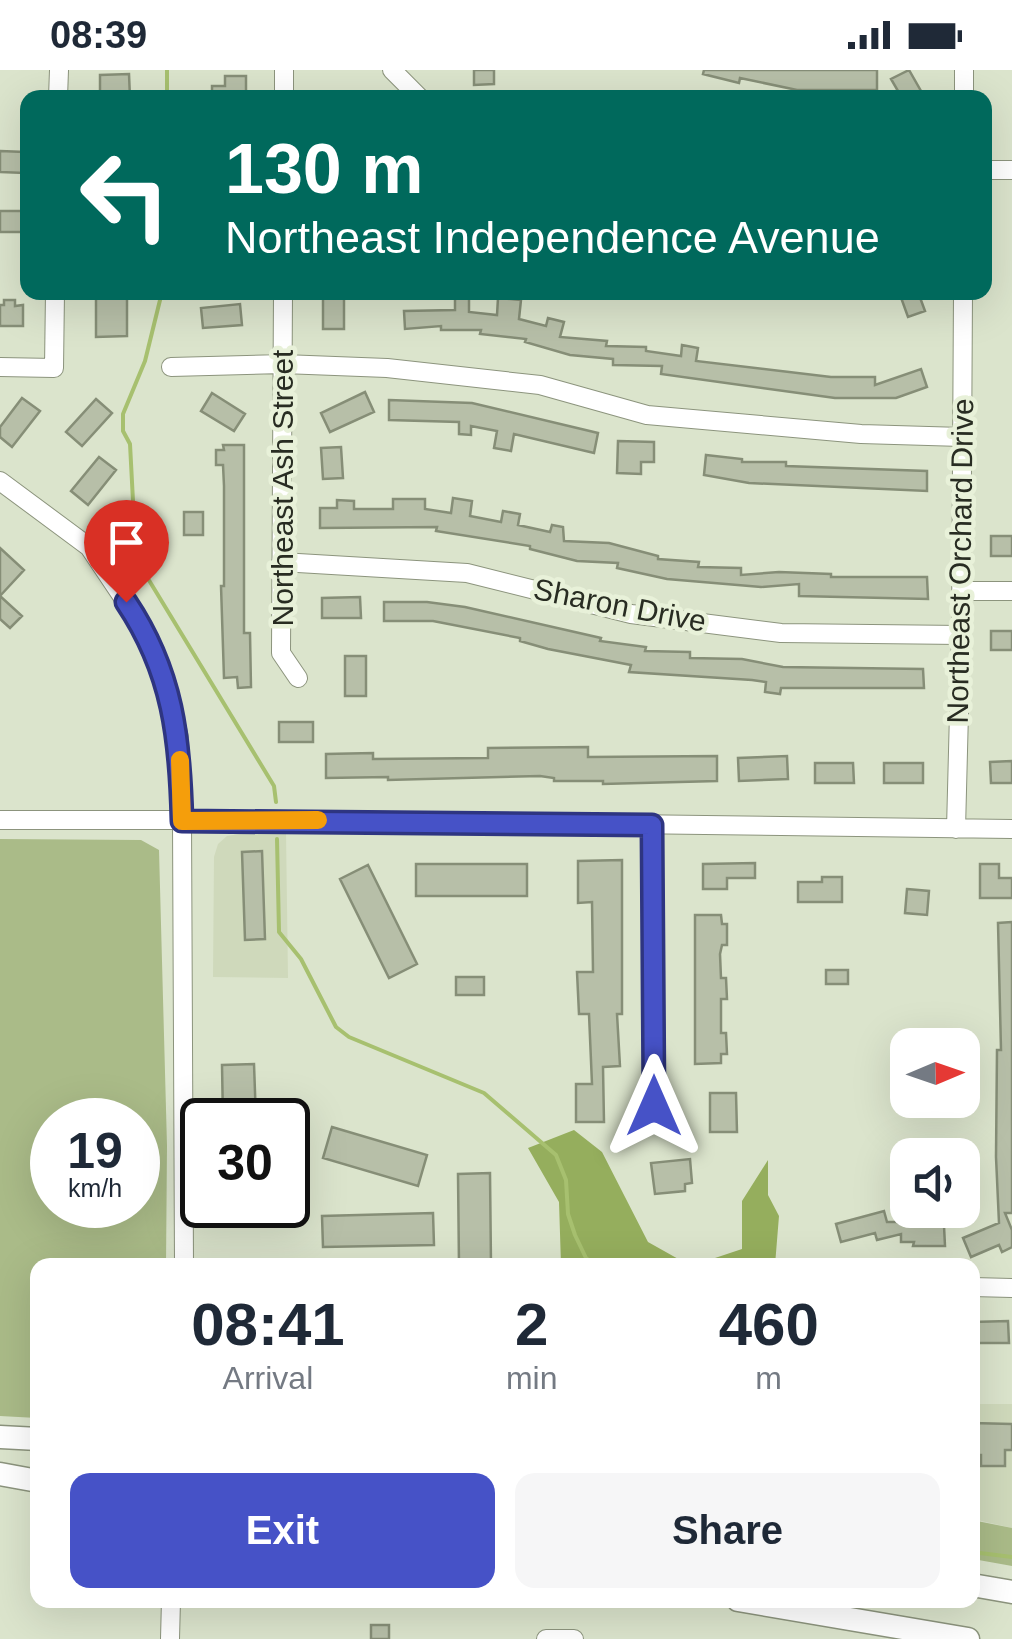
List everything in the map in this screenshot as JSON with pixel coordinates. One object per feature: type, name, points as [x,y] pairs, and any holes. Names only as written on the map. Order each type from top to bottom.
[{"type":"main road","points":[[0,1437],[30,1439]]},
{"type":"main road","points":[[1,1474],[30,1477]]},
{"type":"main road","points":[[980,1586],[1012,1592]]},
{"type":"main road","points":[[785,1608],[968,1639]]},
{"type":"street","points":[[392,70],[412,90]]},
{"type":"street","points":[[0,367],[54,368],[55,300]]},
{"type":"street","name":"Northeast Ash Street","points":[[283,300],[282,653],[298,678]]},
{"type":"street","name":"Northeast Orchard Drive","points":[[956,829],[963,300]]},
{"type":"street","points":[[172,367],[283,364],[386,368],[540,385],[647,415],[861,434],[962,437]]},
{"type":"street","points":[[0,481],[89,547],[144,629],[167,684],[179,738],[182,821],[184,1258]]},
{"type":"street","name":"Sharon Drive","points":[[281,562],[467,573],[631,614],[782,633],[961,635]]},
{"type":"street","points":[[961,591],[1012,591]]},
{"type":"street","points":[[0,820],[1012,829]]},
{"type":"street","points":[[652,825],[654,1106]]},
{"type":"street","points":[[980,1287],[1012,1288]]},
{"type":"street","points":[[170,1639],[171,1608]]},
{"type":"street","points":[[546,1639],[574,1639]]},
{"type":"shaded area","points":[[286,832],[288,978],[213,977],[214,857],[218,844],[227,836]]},
{"type":"shaded area","points":[[980,1404],[1012,1404],[1012,1528],[980,1521]]},
{"type":"green space","points":[[0,839],[141,840],[159,850],[166,1258],[30,1258],[30,1418],[0,1416]]},
{"type":"green space","points":[[574,1130],[602,1152],[648,1242],[677,1258],[561,1258],[559,1202],[528,1148]]},
{"type":"green space","points":[[768,1160],[768,1195],[779,1216],[776,1258],[715,1258],[742,1249],[742,1201]]},
{"type":"green space","points":[[980,1522],[1012,1528],[1012,1566],[980,1560]]},
{"type":"building","points":[[474,70],[494,70],[494,84],[474,85]]},
{"type":"building","points":[[704,70],[877,70],[877,90],[797,90],[740,78],[739,83],[703,74]]},
{"type":"building","points":[[909,70],[920,90],[897,90],[891,79]]},
{"type":"building","points":[[129,74],[130,90],[100,90],[100,75]]},
{"type":"building","points":[[225,76],[246,76],[246,90],[212,90],[212,86],[225,86]]},
{"type":"building","points":[[0,151],[20,152],[20,173],[0,172]]},
{"type":"building","points":[[0,211],[20,211],[20,232],[0,232]]},
{"type":"building","points":[[4,300],[15,300],[15,306],[23,305],[23,326],[0,326],[0,305],[4,305]]},
{"type":"building","points":[[96,300],[127,300],[127,336],[96,337]]},
{"type":"building","points":[[323,300],[344,300],[344,329],[323,329]]},
{"type":"building","points":[[455,300],[469,300],[469,312],[497,315],[498,300],[521,300],[519,319],[546,326],[548,318],[564,322],[560,337],[607,341],[606,346],[646,347],[646,351],[681,356],[682,345],[698,348],[696,361],[831,377],[875,377],[875,385],[921,369],[927,387],[896,398],[835,398],[661,374],[662,366],[613,365],[613,359],[570,355],[525,342],[526,339],[480,334],[481,330],[441,330],[441,326],[405,329],[404,311],[455,310]]},
{"type":"building","points":[[902,300],[921,300],[925,311],[908,317]]},
{"type":"building","points":[[240,304],[242,325],[203,328],[201,308]]},
{"type":"building","points":[[365,392],[374,412],[330,432],[321,413]]},
{"type":"building","points":[[212,393],[245,414],[234,431],[201,411]]},
{"type":"building","points":[[22,398],[40,411],[12,447],[0,437],[0,427]]},
{"type":"building","points":[[96,399],[112,413],[82,446],[66,432]]},
{"type":"building","points":[[389,400],[472,403],[598,433],[594,453],[514,434],[511,451],[494,448],[497,431],[471,426],[471,435],[459,434],[459,422],[389,420]]},
{"type":"building","points":[[618,441],[654,442],[654,462],[641,462],[641,474],[617,473]]},
{"type":"building","points":[[223,445],[244,445],[244,633],[250,633],[251,687],[238,688],[237,677],[224,678],[224,486],[223,465],[216,465],[216,450],[224,450]]},
{"type":"building","points":[[341,447],[343,478],[323,479],[321,448]]},
{"type":"building","points":[[706,455],[742,462],[786,462],[786,466],[927,471],[927,491],[749,483],[704,475]]},
{"type":"building","points":[[99,457],[116,470],[88,505],[71,491]]},
{"type":"building","points":[[453,498],[472,501],[470,516],[501,522],[503,511],[520,514],[518,525],[550,532],[552,525],[563,527],[564,541],[609,543],[658,559],[699,562],[698,567],[741,568],[741,575],[779,572],[831,577],[927,577],[928,599],[799,596],[799,584],[761,587],[667,579],[617,568],[618,563],[577,561],[530,546],[436,531],[437,527],[320,528],[320,508],[337,508],[337,500],[354,501],[354,509],[393,509],[393,499],[425,499],[425,509],[451,513]]},
{"type":"building","points":[[184,512],[203,512],[203,535],[184,535]]},
{"type":"building","points":[[991,536],[1012,536],[1012,556],[991,556]]},
{"type":"building","points":[[0,548],[24,570],[0,596]]},
{"type":"building","points":[[0,596],[22,616],[10,628],[0,619]]},
{"type":"building","points":[[360,597],[361,618],[322,618],[322,598]]},
{"type":"building","points":[[384,602],[465,607],[601,638],[600,641],[646,647],[645,651],[690,652],[690,658],[742,659],[783,667],[923,669],[924,688],[781,688],[780,694],[765,692],[766,682],[629,672],[631,665],[548,649],[520,638],[433,621],[384,621]]},
{"type":"building","points":[[991,631],[1012,631],[1012,650],[991,650]]},
{"type":"building","points":[[345,656],[366,656],[366,696],[345,696]]},
{"type":"building","points":[[279,722],[313,722],[313,742],[279,742]]},
{"type":"building","points":[[588,747],[588,757],[717,756],[717,781],[603,784],[554,781],[540,776],[326,778],[326,754],[373,753],[373,759],[488,758],[488,748]]},
{"type":"building","points":[[787,756],[788,779],[739,781],[738,758]]},
{"type":"building","points":[[1012,761],[1012,783],[991,783],[990,762]]},
{"type":"building","points":[[815,763],[853,763],[854,783],[815,783]]},
{"type":"building","points":[[884,763],[923,763],[923,783],[884,783]]},
{"type":"building","points":[[262,851],[265,939],[245,940],[242,852]]},
{"type":"building","points":[[622,860],[622,1014],[617,1014],[620,1066],[603,1067],[604,1122],[576,1122],[576,1084],[592,1084],[589,1014],[579,1014],[577,972],[593,972],[592,902],[578,903],[578,861]]},
{"type":"building","points":[[755,863],[755,878],[727,878],[727,889],[703,889],[703,864]]},
{"type":"building","points":[[416,864],[527,864],[527,896],[416,896]]},
{"type":"building","points":[[980,864],[999,864],[999,878],[1012,878],[1012,898],[980,898]]},
{"type":"building","points":[[368,865],[417,964],[389,978],[340,879]]},
{"type":"building","points":[[822,877],[842,877],[842,902],[798,902],[798,882],[822,882]]},
{"type":"building","points":[[907,889],[929,891],[927,915],[905,913]]},
{"type":"building","points":[[695,915],[721,915],[722,924],[727,924],[727,945],[722,945],[720,954],[727,999],[721,999],[721,1033],[726,1033],[727,1054],[721,1054],[721,1063],[695,1064]]},
{"type":"building","points":[[1012,922],[1012,1213],[1005,1213],[1012,1230],[1012,1247],[1002,1252],[999,1245],[971,1257],[963,1238],[999,1223],[998,923]]},
{"type":"building","points":[[826,970],[848,970],[848,984],[826,984]]},
{"type":"building","points":[[456,977],[484,977],[484,995],[456,995]]},
{"type":"building","points":[[254,1064],[255,1098],[223,1098],[222,1065]]},
{"type":"building","points":[[710,1093],[736,1093],[737,1132],[710,1132]]},
{"type":"building","points":[[332,1127],[427,1155],[418,1186],[323,1158]]},
{"type":"building","points":[[690,1159],[692,1183],[685,1184],[685,1191],[655,1194],[651,1163]]},
{"type":"building","points":[[490,1173],[491,1258],[459,1258],[458,1174]]},
{"type":"building","points":[[884,1211],[890,1228],[944,1228],[945,1246],[913,1246],[914,1242],[901,1242],[901,1234],[877,1240],[875,1233],[841,1242],[836,1224]]},
{"type":"building","points":[[433,1213],[434,1245],[323,1247],[322,1216]]},
{"type":"building","points":[[1008,1321],[1009,1343],[980,1343],[980,1322]]},
{"type":"building","points":[[980,1423],[1012,1424],[1012,1450],[1005,1450],[1005,1466],[981,1466]]},
{"type":"building","points":[[371,1625],[389,1625],[389,1639],[371,1639]]},
{"type":"waterway","points":[[167,70],[167,90]]},
{"type":"waterway","points":[[160,300],[145,361],[123,414],[123,431],[130,444],[134,520],[143,545],[147,577],[274,786],[276,802]]},
{"type":"waterway","points":[[277,839],[279,932],[301,959],[336,1027],[349,1037],[484,1093],[556,1155],[566,1180],[568,1214],[586,1258]]},
{"type":"waterway","points":[[980,1553],[1012,1557]]},
{"type":"slow traffic","points":[[180,760],[182,821],[318,820]]},
{"type":"route","points":[[126,602],[144,629],[167,684],[179,738],[182,821],[652,825],[654,1106]]}]
